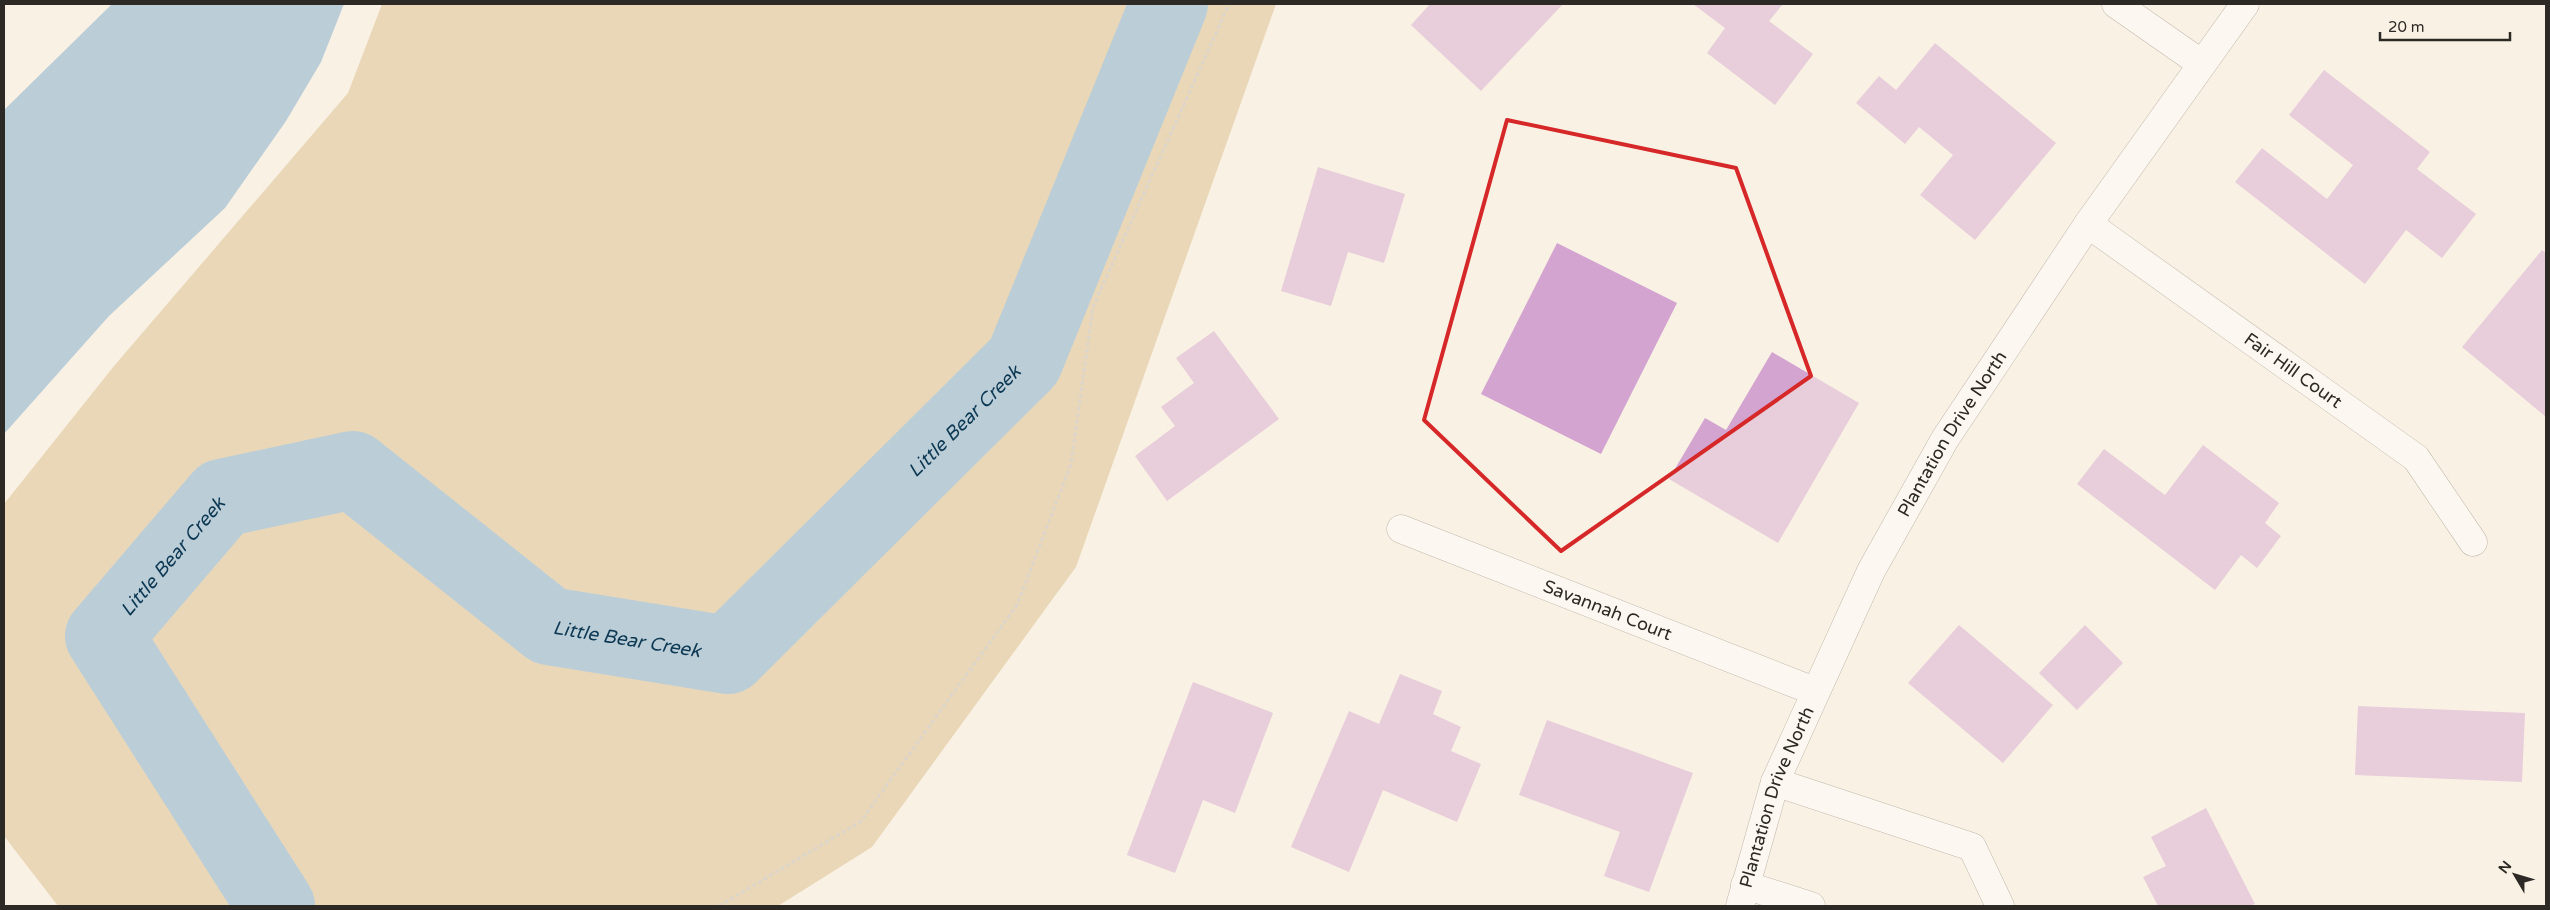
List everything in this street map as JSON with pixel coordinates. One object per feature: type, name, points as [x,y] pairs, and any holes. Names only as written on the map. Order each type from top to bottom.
[{"type":"street","points":[[2116,4],[2202,64]]},
{"type":"street","name":"Plantation Drive North","points":[[1743,896],[1775,782],[1814,691],[1870,571],[1945,439],[2088,224],[2245,4]]},
{"type":"street","name":"Fair Hill Court","points":[[2088,224],[2416,458],[2473,542]]},
{"type":"street","name":"Savannah Court","points":[[1401,529],[1814,691]]},
{"type":"street","points":[[1775,782],[1972,847],[2000,906]]},
{"type":"street","points":[[1743,896],[1811,906]]},
{"type":"path","points":[[719,906],[860,822],[1017,605],[1071,464],[1093,307],[1229,4]]},
{"type":"highlighted area","points":[[1507,120],[1736,168],[1811,376],[1561,551],[1424,420]]},
{"type":"shaded area","points":[[382,4],[1276,4],[1076,567],[872,847],[778,906],[58,906],[4,836],[4,504],[114,366],[348,93]]},
{"type":"water","points":[[112,4],[344,4],[321,62],[286,121],[225,208],[109,316],[4,434],[4,110]]},
{"type":"building","points":[[1430,4],[1563,4],[1481,91],[1411,25]]},
{"type":"building","points":[[1693,4],[1783,4],[1769,21],[1813,54],[1775,105],[1707,53],[1725,28]]},
{"type":"building","points":[[1935,43],[2056,143],[1975,240],[1920,195],[1953,155],[1919,127],[1905,144],[1856,103],[1879,76],[1896,90]]},
{"type":"building","points":[[2324,70],[2430,152],[2417,169],[2476,214],[2442,258],[2406,230],[2365,284],[2235,182],[2262,148],[2327,199],[2353,165],[2289,115]]},
{"type":"building","points":[[1318,167],[1405,194],[1384,263],[1348,252],[1331,306],[1281,291]]},
{"type":"building","points":[[1557,243],[1677,303],[1601,454],[1481,394]]},
{"type":"building","points":[[2542,250],[2546,253],[2546,417],[2462,347]]},
{"type":"building","points":[[1214,331],[1279,419],[1167,501],[1135,456],[1175,426],[1161,407],[1194,383],[1176,358]]},
{"type":"building","points":[[1772,352],[1859,403],[1778,543],[1669,479],[1705,418],[1726,430]]},
{"type":"building","points":[[2203,445],[2279,503],[2265,523],[2281,536],[2257,568],[2241,555],[2215,590],[2077,484],[2104,449],[2165,495]]},
{"type":"building","points":[[1959,625],[2053,705],[2003,763],[1908,683]]},
{"type":"building","points":[[2085,625],[2123,663],[2077,710],[2039,673]]},
{"type":"building","points":[[1400,674],[1442,691],[1433,714],[1461,727],[1451,751],[1481,764],[1457,822],[1383,790],[1349,872],[1291,847],[1349,711],[1379,724]]},
{"type":"building","points":[[1193,682],[1273,713],[1235,813],[1203,800],[1175,873],[1127,855]]},
{"type":"building","points":[[2358,706],[2525,713],[2522,782],[2355,775]]},
{"type":"building","points":[[1547,720],[1693,773],[1649,892],[1604,876],[1620,832],[1519,795]]},
{"type":"building","points":[[2206,808],[2255,904],[2250,906],[2158,906],[2143,877],[2166,866],[2151,837]]},
{"type":"waterway","name":"Little Bear Creek","points":[[276,906],[104,636],[222,498],[353,470],[549,626],[728,655],[1024,361],[1169,4]]}]
